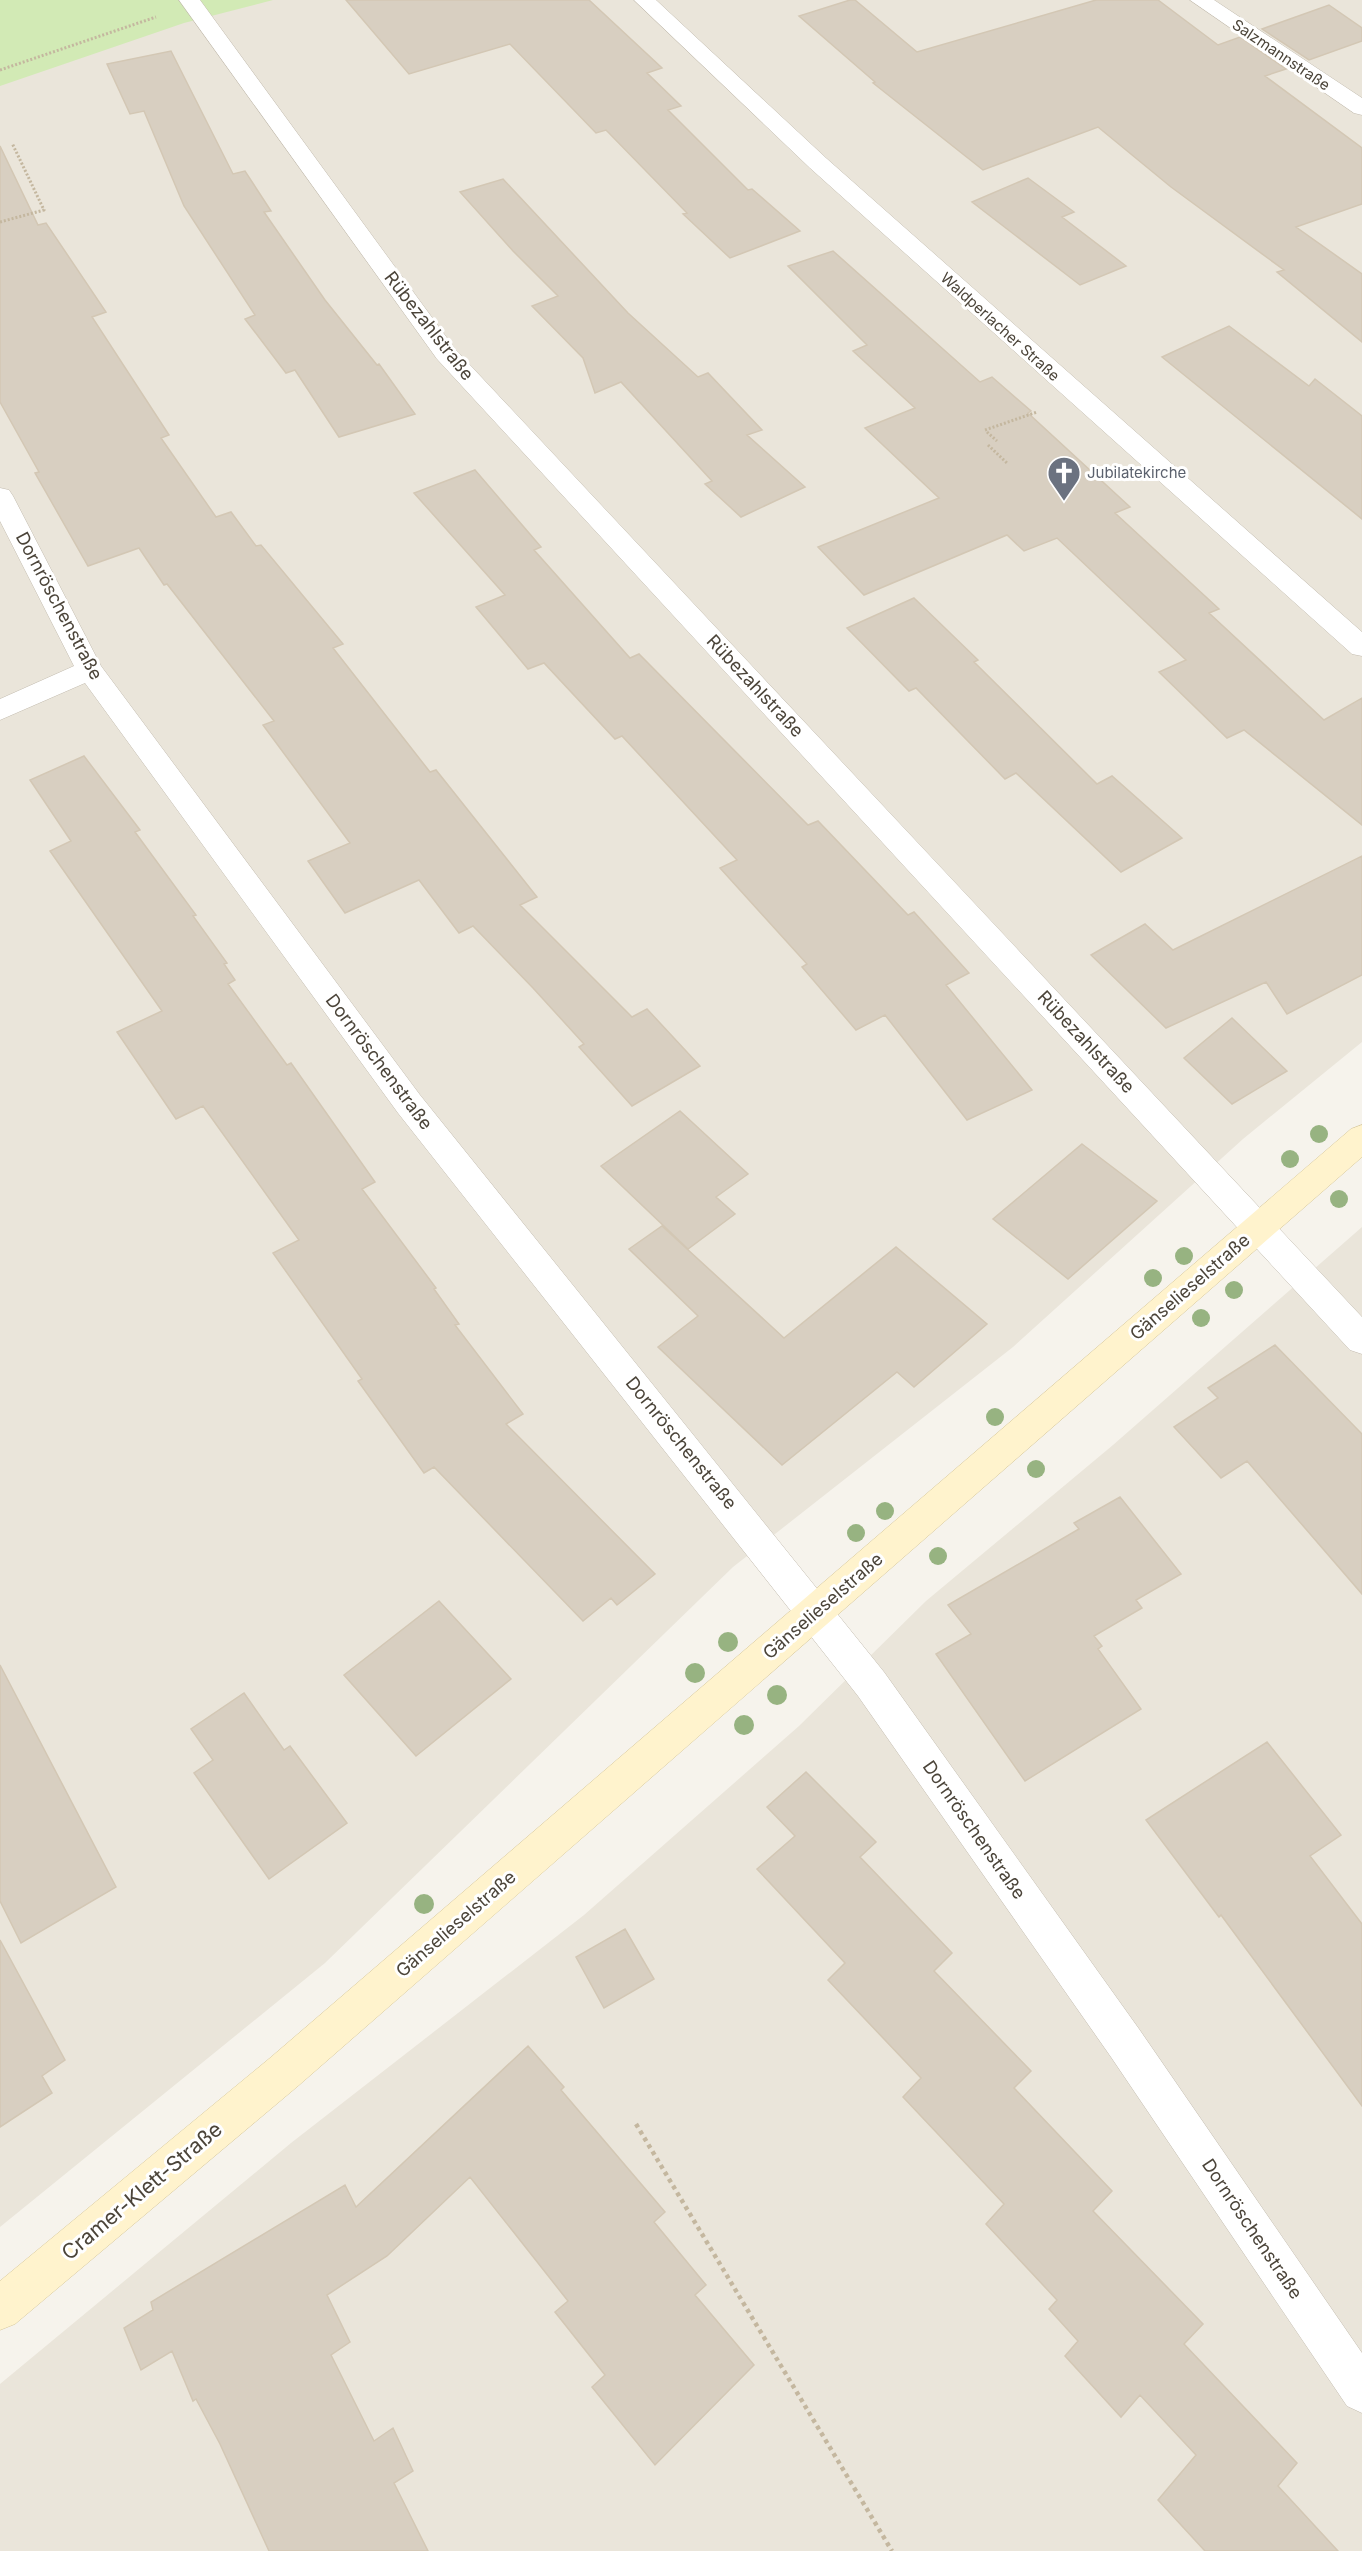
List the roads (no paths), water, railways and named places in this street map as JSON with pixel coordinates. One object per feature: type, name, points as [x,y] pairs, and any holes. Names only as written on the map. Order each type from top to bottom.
[{"type":"street","name":"Waldperlacher Straße","points":[[644,0],[913,249],[1362,647]]},
{"type":"street","name":"Salzmannstraße","points":[[1202,0],[1362,108]]},
{"type":"street","name":"Rübezahlstraße","points":[[191,2],[446,354],[1362,1340]]},
{"type":"street","name":"Dornröschenstraße","points":[[0,496],[90,670],[408,1104],[871,1684],[1112,2024],[1362,2391]]},
{"type":"street","points":[[0,710],[90,670]]},
{"type":"street","name":"Gänselieselstraße","points":[[284,2072],[1362,1138]]},
{"type":"street","name":"Cramer-Klett-Straße","points":[[0,2309],[284,2072]]},
{"type":"place","name":"Jubilatekirche","points":[[1064,502]]}]
